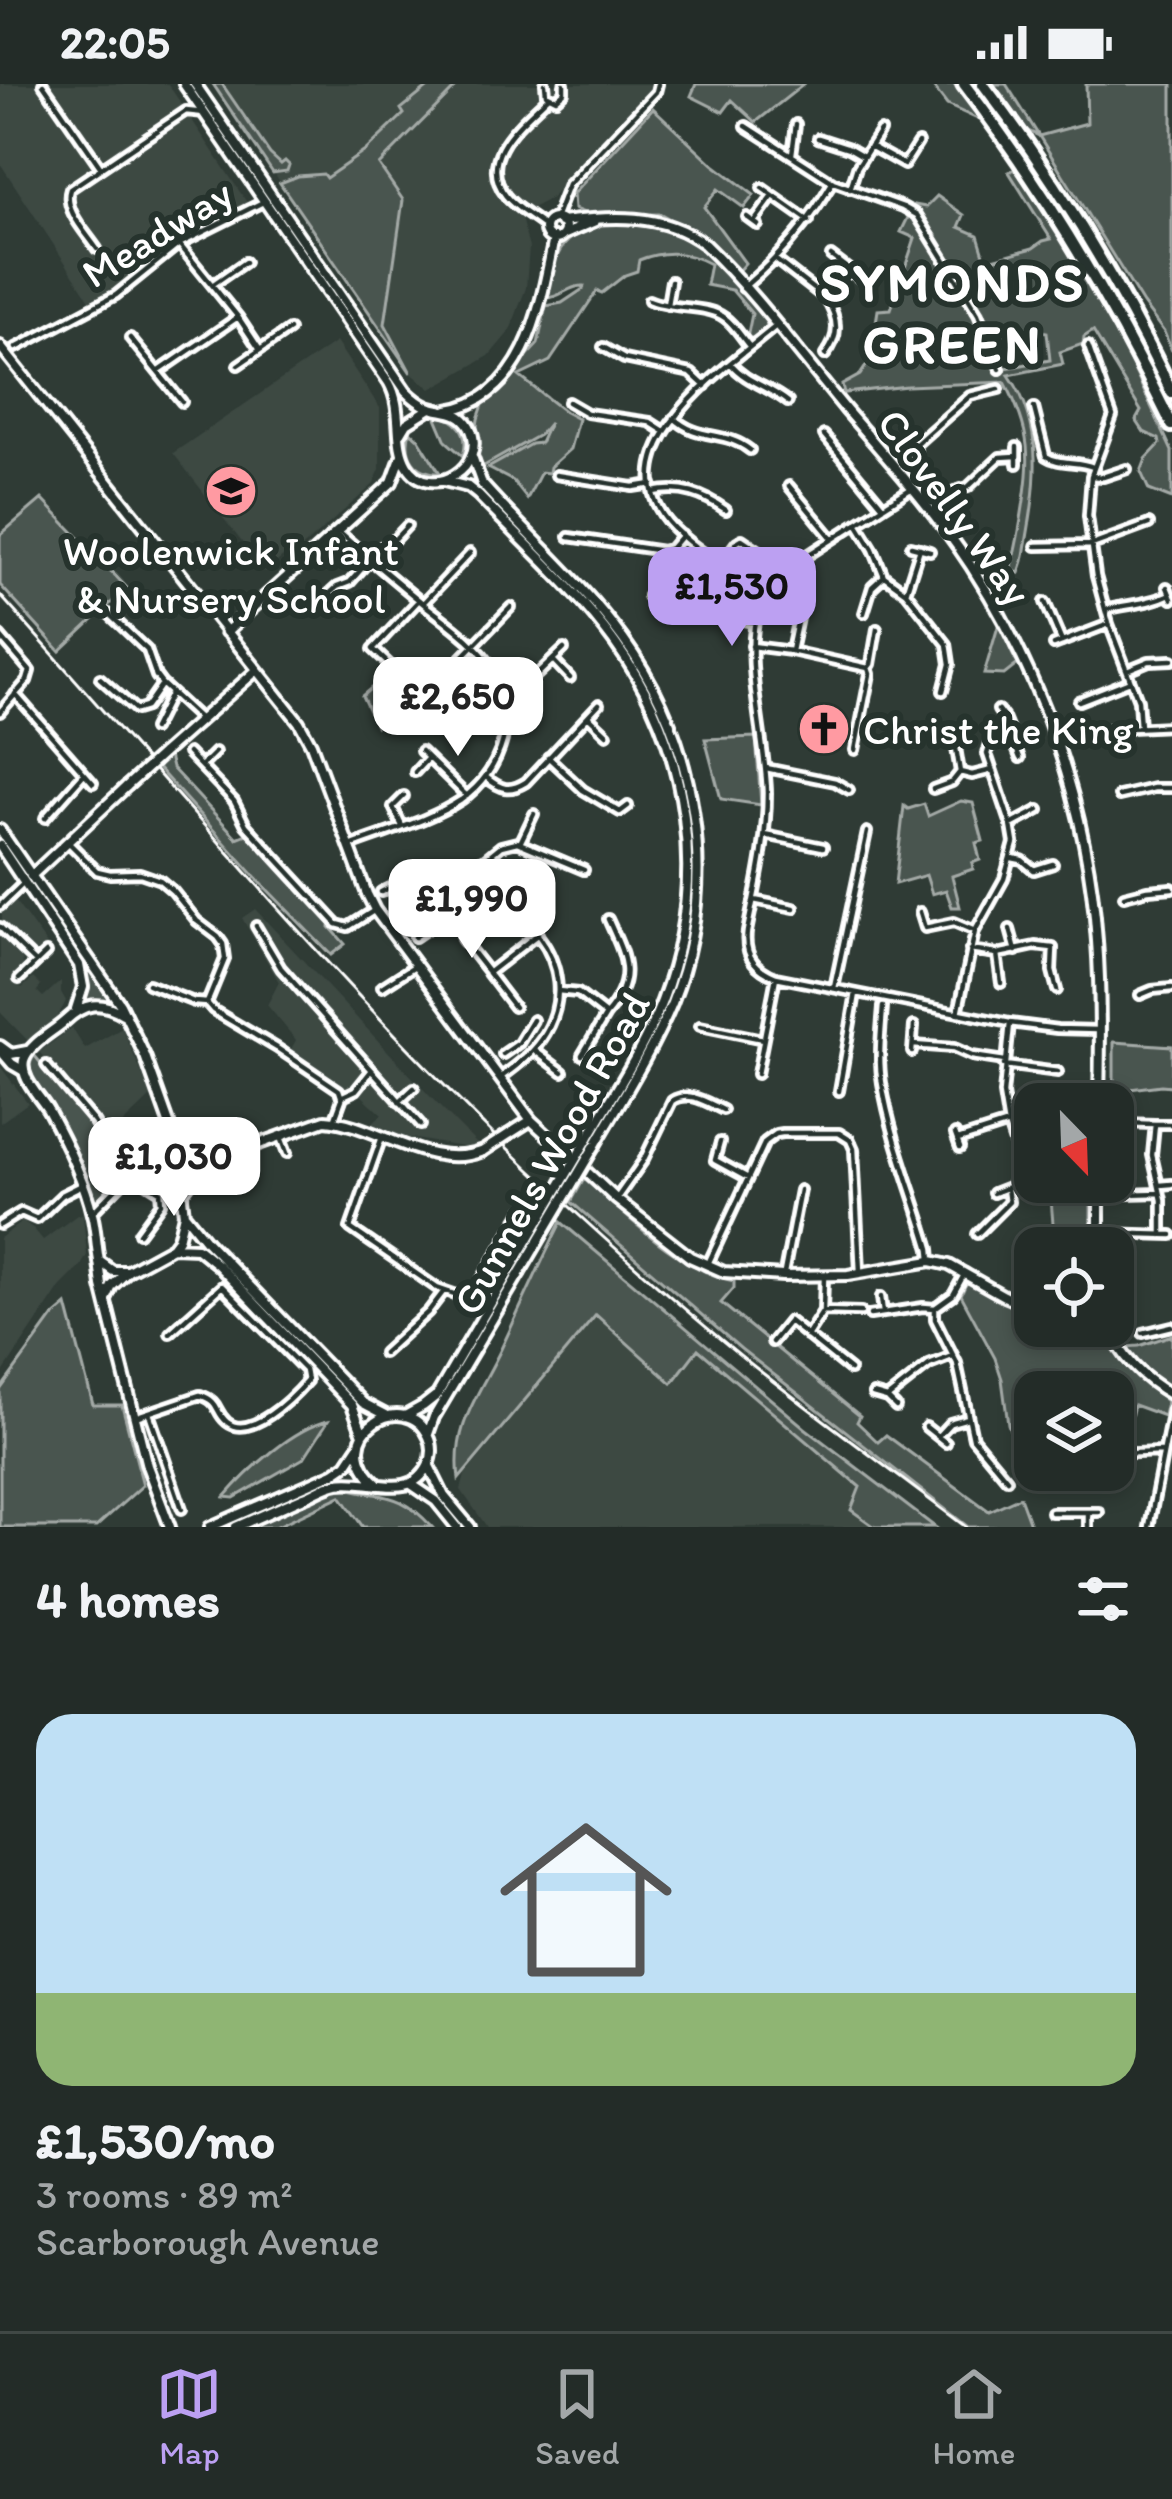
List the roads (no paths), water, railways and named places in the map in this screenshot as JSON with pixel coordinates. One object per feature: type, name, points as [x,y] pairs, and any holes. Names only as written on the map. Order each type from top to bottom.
[{"type":"highway","points":[[964,84],[1031,175],[1081,254],[1172,425]]},
{"type":"highway","points":[[983,84],[1094,247],[1172,393]]},
{"type":"main road","points":[[190,87],[389,383],[398,402],[401,433],[402,455],[392,482],[226,632]]},
{"type":"main road","points":[[190,87],[406,391],[430,408],[448,410],[478,402]]},
{"type":"main road","name":"Clovelly Way","points":[[558,220],[638,218],[673,226],[704,244],[912,488],[971,566],[1024,659],[1058,745],[1085,851],[1095,915],[1099,1083]]},
{"type":"main road","points":[[444,481],[457,476],[472,458],[471,429],[478,402],[513,366],[533,330],[564,227],[558,220],[545,227],[548,235],[558,237]]},
{"type":"main road","name":"Clovelly Way","points":[[558,237],[596,220]]},
{"type":"main road","points":[[0,346],[305,731],[375,910],[531,1120],[616,1199],[676,1248],[707,1266],[739,1274],[824,1276],[931,1261],[949,1265],[1014,1300]]},
{"type":"main road","points":[[401,433],[407,423],[430,408]]},
{"type":"main road","points":[[448,410],[471,429]]},
{"type":"main road","points":[[402,455],[412,472],[422,478]]},
{"type":"main road","name":"Gunnels Wood Road","points":[[405,1416],[437,1395],[645,1058],[674,998],[691,933],[698,858],[684,763],[642,668],[597,605],[482,484],[472,458]]},
{"type":"main road","name":"Gunnels Wood Road","points":[[392,482],[444,481],[478,495],[614,640],[661,722],[686,825],[684,923],[669,983],[591,1143]]},
{"type":"main road","points":[[28,879],[257,670]]},
{"type":"main road","points":[[0,830],[80,965],[82,987],[76,1010]]},
{"type":"main road","points":[[0,846],[120,1004],[145,1056],[177,1152],[184,1214],[172,1247]]},
{"type":"main road","points":[[24,1071],[29,1051],[76,1010],[93,1004],[123,1013]]},
{"type":"main road","points":[[0,1048],[11,1054],[29,1051]]},
{"type":"main road","points":[[0,1048],[24,1071],[48,1110],[92,1213],[98,1269],[152,1486],[169,1525]]},
{"type":"main road","points":[[177,1152],[189,1162],[204,1164],[315,1123],[334,1121],[416,1149],[467,1155],[483,1151],[531,1120]]},
{"type":"main road","points":[[182,1192],[204,1164]]},
{"type":"main road","points":[[184,1214],[363,1402],[418,1423],[428,1434],[432,1455],[429,1466],[411,1484],[395,1488],[377,1483],[332,1485],[236,1527]]},
{"type":"main road","points":[[107,1300],[109,1290],[128,1271],[172,1247],[202,1250],[352,1405],[363,1433]]},
{"type":"main road","points":[[99,1261],[116,1272],[128,1271]]},
{"type":"main road","name":"Gunnels Wood Road","points":[[428,1434],[514,1272]]},
{"type":"main road","points":[[1119,1347],[1152,1384],[1172,1395]]},
{"type":"main road","points":[[210,1527],[334,1473],[347,1464],[372,1423],[387,1415]]},
{"type":"main road","points":[[359,1445],[360,1461],[377,1483]]},
{"type":"main road","points":[[429,1466],[444,1496],[470,1527]]},
{"type":"main road","points":[[411,1484],[436,1501],[458,1527]]},
{"type":"street","points":[[43,84],[101,168]]},
{"type":"street","points":[[545,84],[548,97]]},
{"type":"street","points":[[548,97],[560,98],[564,84]]},
{"type":"street","points":[[558,220],[568,185],[656,92],[658,84]]},
{"type":"street","points":[[186,112],[190,87]]},
{"type":"street","points":[[545,227],[506,196],[496,159],[505,141],[548,97]]},
{"type":"street","points":[[97,249],[71,210],[70,189],[186,112],[205,113]]},
{"type":"street","points":[[792,154],[796,124]]},
{"type":"street","points":[[746,126],[833,182],[917,215],[977,314],[1000,369]]},
{"type":"street","points":[[850,189],[880,131]]},
{"type":"street","points":[[818,138],[863,157]]},
{"type":"street","points":[[870,146],[904,165],[918,143]]},
{"type":"street","points":[[743,287],[776,260],[833,182]]},
{"type":"street","points":[[762,188],[808,221]]},
{"type":"street","points":[[747,217],[756,224],[773,196]]},
{"type":"street","name":"Meadway","points":[[16,348],[116,295],[178,244],[265,201]]},
{"type":"street","points":[[178,244],[260,350]]},
{"type":"street","points":[[831,256],[865,282]]},
{"type":"street","points":[[776,260],[826,298],[834,313],[836,339],[826,355]]},
{"type":"street","points":[[212,285],[245,262]]},
{"type":"street","points":[[826,298],[849,269]]},
{"type":"street","points":[[667,305],[671,281]]},
{"type":"street","points":[[649,300],[723,316],[750,347]]},
{"type":"street","points":[[158,372],[238,317]]},
{"type":"street","points":[[765,594],[665,519],[653,488],[654,453],[674,418],[776,326]]},
{"type":"street","points":[[238,364],[289,330]]},
{"type":"street","points":[[130,338],[182,402]]},
{"type":"street","points":[[1088,346],[1113,416],[1091,476],[1088,516],[1096,576],[1139,706],[1140,727]]},
{"type":"street","points":[[603,347],[624,359],[691,373],[705,386]]},
{"type":"street","points":[[731,364],[743,377],[771,388],[788,402]]},
{"type":"street","points":[[999,389],[970,396],[916,444],[914,462],[936,490],[950,493],[968,487],[1000,457],[1017,460],[1017,447]]},
{"type":"street","points":[[568,402],[586,413],[650,422],[664,430]]},
{"type":"street","points":[[1034,408],[1048,458],[1094,466]]},
{"type":"street","points":[[674,418],[690,431],[730,438],[750,450]]},
{"type":"street","points":[[824,435],[883,506]]},
{"type":"street","points":[[1091,476],[1127,469]]},
{"type":"street","points":[[556,476],[698,493],[726,510]]},
{"type":"street","points":[[789,486],[832,538]]},
{"type":"street","points":[[912,488],[780,576],[765,594],[754,622],[752,646],[766,767],[765,835],[746,948],[756,966],[776,977],[1010,1023],[1100,1030]]},
{"type":"street","points":[[934,516],[950,493]]},
{"type":"street","points":[[857,523],[884,576],[906,592],[947,644],[950,664],[943,691]]},
{"type":"street","points":[[1036,546],[1092,545],[1149,524]]},
{"type":"street","points":[[327,596],[350,582],[407,526]]},
{"type":"street","points":[[337,531],[475,647],[494,671],[503,696],[505,726],[502,746],[486,777],[467,796],[350,846]]},
{"type":"street","points":[[569,537],[663,551],[682,535]]},
{"type":"street","points":[[721,563],[742,539],[776,562]]},
{"type":"street","points":[[910,546],[930,551]]},
{"type":"street","points":[[906,592],[920,548]]},
{"type":"street","points":[[393,668],[373,649],[470,553]]},
{"type":"street","points":[[864,613],[872,587],[884,576]]},
{"type":"street","points":[[1106,610],[1154,602],[1170,593]]},
{"type":"street","points":[[648,596],[716,603],[738,619],[754,622]]},
{"type":"street","points":[[780,602],[800,608],[791,651]]},
{"type":"street","points":[[1045,602],[1062,642]]},
{"type":"street","points":[[406,703],[426,683],[446,674],[511,608]]},
{"type":"street","points":[[110,614],[146,650],[162,684],[201,720]]},
{"type":"street","points":[[1054,645],[1109,624]]},
{"type":"street","points":[[868,668],[877,629]]},
{"type":"street","points":[[0,637],[30,671],[0,712]]},
{"type":"street","points":[[0,651],[7,645]]},
{"type":"street","points":[[752,646],[868,668]]},
{"type":"street","points":[[503,696],[522,689],[564,649]]},
{"type":"street","points":[[1127,670],[1172,659]]},
{"type":"street","points":[[554,660],[570,678]]},
{"type":"street","points":[[855,750],[868,668]]},
{"type":"street","points":[[100,678],[136,710],[146,707],[162,684]]},
{"type":"street","points":[[1079,701],[1131,680]]},
{"type":"street","points":[[153,729],[171,692]]},
{"type":"street","points":[[15,694],[93,783]]},
{"type":"street","points":[[486,777],[505,790],[526,782],[599,704]]},
{"type":"street","points":[[998,710],[1019,758]]},
{"type":"street","points":[[588,716],[607,734]]},
{"type":"street","points":[[1058,745],[1100,730],[1172,726]]},
{"type":"street","points":[[958,1013],[975,931],[1012,858],[1011,824],[987,754],[991,742],[1008,733]]},
{"type":"street","points":[[933,789],[952,782],[960,772],[956,748]]},
{"type":"street","points":[[421,751],[467,796]]},
{"type":"street","points":[[201,766],[215,752]]},
{"type":"street","points":[[188,753],[337,924],[348,927],[375,910]]},
{"type":"street","points":[[548,757],[583,790],[620,812]]},
{"type":"street","points":[[415,772],[428,758]]},
{"type":"street","points":[[766,767],[835,782],[849,790]]},
{"type":"street","points":[[960,772],[972,775],[992,770]]},
{"type":"street","points":[[45,818],[84,774]]},
{"type":"street","points":[[1120,796],[1172,788]]},
{"type":"street","points":[[393,807],[404,796]]},
{"type":"street","points":[[386,802],[402,826]]},
{"type":"street","points":[[613,820],[628,806]]},
{"type":"street","points":[[1011,824],[1039,810]]},
{"type":"street","points":[[520,842],[534,814]]},
{"type":"street","points":[[834,988],[867,832]]},
{"type":"street","points":[[765,835],[823,847]]},
{"type":"street","points":[[68,842],[98,872],[140,873],[160,880],[218,937],[225,958],[207,1003]]},
{"type":"street","points":[[381,892],[426,870],[466,866],[484,860],[505,844],[520,842],[584,870]]},
{"type":"street","points":[[1012,858],[1034,870],[1053,864]]},
{"type":"street","points":[[484,860],[493,883],[489,902]]},
{"type":"street","points":[[0,906],[28,879]]},
{"type":"street","points":[[1124,896],[1172,888]]},
{"type":"street","points":[[392,933],[417,914],[446,901],[468,899],[489,902],[522,918],[538,934],[555,965],[555,1012],[534,1050],[500,1078]]},
{"type":"street","points":[[754,900],[794,908]]},
{"type":"street","points":[[415,937],[452,917],[446,901]]},
{"type":"street","points":[[920,912],[925,928]]},
{"type":"street","points":[[582,1055],[622,993],[625,957],[608,919]]},
{"type":"street","points":[[915,931],[954,922],[975,931]]},
{"type":"street","points":[[256,926],[281,968],[421,1125]]},
{"type":"street","points":[[0,927],[36,962]]},
{"type":"street","points":[[1010,929],[1016,951]]},
{"type":"street","points":[[488,973],[538,934]]},
{"type":"street","points":[[462,939],[514,1007]]},
{"type":"street","points":[[970,950],[997,954],[1035,946],[1053,948],[1057,990]]},
{"type":"street","points":[[19,979],[46,953]]},
{"type":"street","points":[[997,954],[1001,983]]},
{"type":"street","points":[[382,987],[416,965]]},
{"type":"street","points":[[757,1074],[776,977]]},
{"type":"street","points":[[148,984],[207,1003],[343,1096]]},
{"type":"street","points":[[1140,995],[1172,988]]},
{"type":"street","points":[[558,991],[578,993],[606,1016]]},
{"type":"street","points":[[839,1091],[856,993]]},
{"type":"street","points":[[883,1006],[882,1082],[931,1261]]},
{"type":"street","points":[[503,1054],[532,1023],[547,1032]]},
{"type":"street","points":[[993,1193],[1026,1180],[1003,1094],[1010,1023]]},
{"type":"street","points":[[700,1026],[763,1040]]},
{"type":"street","points":[[914,1026],[912,1048],[954,1048],[971,1056],[1058,1072]]},
{"type":"street","points":[[534,1050],[563,1072]]},
{"type":"street","points":[[46,1065],[94,1122],[110,1152],[162,1196],[139,1233]]},
{"type":"street","points":[[334,1121],[343,1096],[356,1090],[372,1070]]},
{"type":"street","points":[[399,1102],[414,1088]]},
{"type":"street","points":[[616,1199],[643,1161],[672,1101],[693,1096],[724,1110]]},
{"type":"street","points":[[1134,1123],[1172,1124]]},
{"type":"street","points":[[960,1148],[957,1137],[1009,1124]]},
{"type":"street","points":[[1155,1124],[1152,1155],[1160,1189],[1162,1235]]},
{"type":"street","points":[[707,1266],[765,1142],[776,1134],[839,1132],[854,1149],[860,1274]]},
{"type":"street","points":[[281,1137],[287,1153]]},
{"type":"street","points":[[382,1137],[350,1228],[444,1291],[467,1296],[476,1292],[523,1210]]},
{"type":"street","points":[[720,1142],[715,1160],[748,1178]]},
{"type":"street","points":[[92,1213],[131,1173]]},
{"type":"street","points":[[1134,1193],[1172,1184]]},
{"type":"street","points":[[0,1225],[24,1212],[37,1219],[62,1195],[82,1185]]},
{"type":"street","points":[[976,1234],[1009,1202],[1007,1188]]},
{"type":"street","points":[[783,1276],[800,1190]]},
{"type":"street","points":[[1134,1234],[1172,1235]]},
{"type":"street","points":[[870,1315],[935,1308],[953,1295],[964,1274]]},
{"type":"street","points":[[807,1336],[823,1311],[824,1276]]},
{"type":"street","points":[[135,1417],[200,1395],[214,1402],[226,1421],[246,1427],[307,1382],[304,1370],[222,1286],[170,1333]]},
{"type":"street","points":[[383,1353],[444,1291]]},
{"type":"street","points":[[881,1297],[884,1313]]},
{"type":"street","points":[[935,1308],[935,1319],[954,1356],[973,1438],[1007,1479]]},
{"type":"street","points":[[823,1311],[861,1312]]},
{"type":"street","points":[[772,1342],[788,1321],[850,1370]]},
{"type":"street","points":[[1143,1333],[1172,1325]]},
{"type":"street","points":[[887,1397],[929,1364],[954,1356]]},
{"type":"street","points":[[873,1394],[887,1397],[896,1407]]},
{"type":"street","points":[[149,1413],[182,1509]]},
{"type":"street","points":[[1149,1527],[1171,1413]]},
{"type":"street","points":[[938,1436],[950,1423],[968,1418]]},
{"type":"street","points":[[926,1426],[946,1443]]},
{"type":"street","points":[[1134,1453],[1162,1452]]},
{"type":"street","points":[[1051,1511],[1099,1511]]},
{"type":"street","points":[[1088,1512],[1088,1527]]},
{"type":"railway","points":[[0,595],[392,1032],[530,1170],[727,1344],[966,1527]]},
{"type":"place","name":"Woolenwick Infant & Nursery School","points":[[231,491]]},
{"type":"place","name":"Christ the King","points":[[824,729]]},
{"type":"district","name":"SYMONDS GREEN","points":[[953,313]]}]
